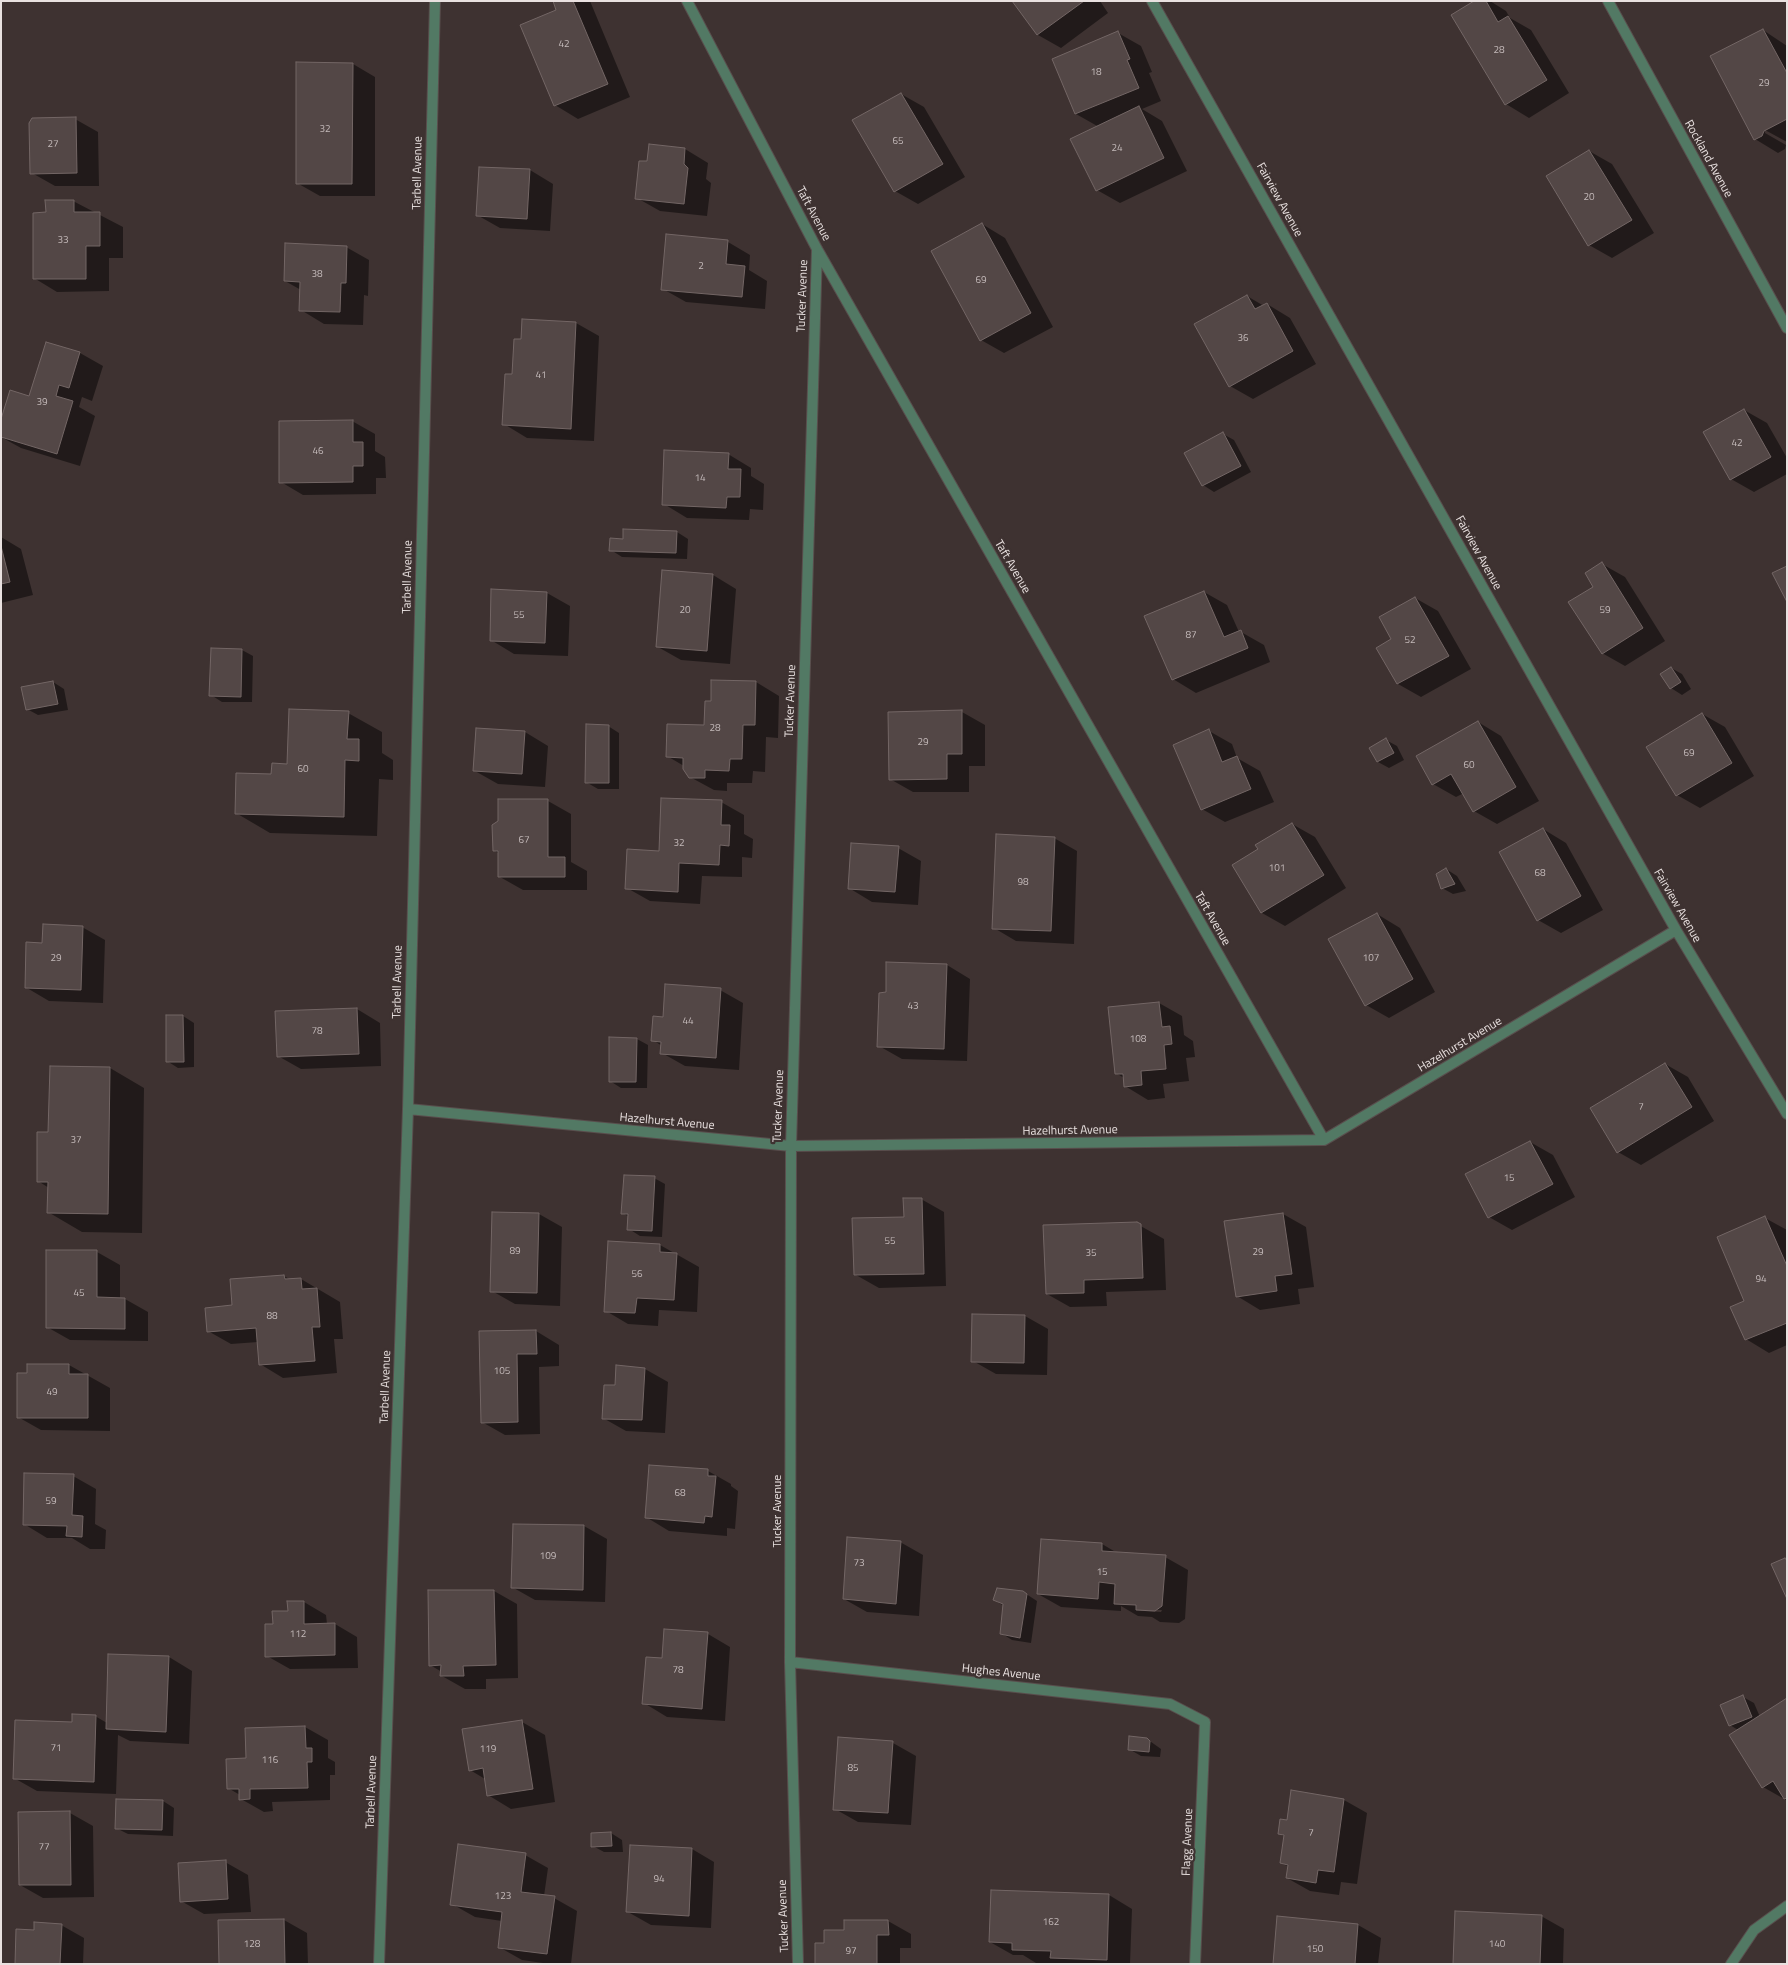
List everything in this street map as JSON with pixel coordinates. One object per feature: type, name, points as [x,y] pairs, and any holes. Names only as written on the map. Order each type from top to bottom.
[{"type":"street","name":"Tarbell Avenue","points":[[379,1964],[408,1110],[435,1]]},
{"type":"street","name":"Taft Avenue","points":[[687,1],[817,249],[1324,1140]]},
{"type":"street","name":"Fairview Avenue","points":[[1152,1],[1676,930],[1787,1114]]},
{"type":"street","name":"Rockland Avenue","points":[[1608,1],[1787,328]]},
{"type":"street","name":"Tucker Avenue","points":[[798,1964],[790,1662],[791,1146],[817,249]]},
{"type":"street","name":"Hazelhurst Avenue","points":[[408,1110],[791,1146],[1324,1140],[1676,930]]},
{"type":"street","name":"Hughes Avenue","points":[[790,1662],[1170,1704],[1205,1722]]},
{"type":"street","name":"Flagg Avenue","points":[[1195,1964],[1205,1722]]},
{"type":"street","points":[[1731,1964],[1754,1930],[1787,1906]]},
{"type":"building","points":[[553,1],[573,1],[608,84],[554,106],[520,25],[556,10]]},
{"type":"building","points":[[1012,1],[1084,1],[1037,35]]},
{"type":"building","points":[[1474,1],[1486,1],[1498,22],[1508,16],[1547,80],[1505,105],[1451,15]]},
{"type":"building","points":[[1763,29],[1787,73],[1787,119],[1764,131],[1762,136],[1754,140],[1710,56]]},
{"type":"building","points":[[1118,31],[1130,59],[1127,60],[1139,88],[1075,114],[1052,59]]},
{"type":"building","points":[[296,62],[353,63],[352,184],[296,184]]},
{"type":"building","points":[[901,93],[943,164],[894,192],[852,120]]},
{"type":"building","points":[[1139,106],[1164,158],[1096,191],[1070,139]]},
{"type":"building","points":[[76,117],[77,173],[30,174],[29,123],[32,118]]},
{"type":"building","points":[[649,144],[685,148],[684,164],[688,168],[684,204],[635,199],[639,161],[647,161]]},
{"type":"building","points":[[1589,150],[1632,220],[1588,246],[1546,176]]},
{"type":"building","points":[[479,167],[530,169],[527,219],[476,216]]},
{"type":"building","points":[[45,200],[74,200],[74,212],[100,212],[100,246],[86,246],[86,279],[33,279],[33,213],[46,212]]},
{"type":"building","points":[[982,223],[1031,313],[980,341],[931,251]]},
{"type":"building","points":[[666,234],[728,240],[726,264],[745,266],[742,297],[661,290]]},
{"type":"building","points":[[285,243],[347,246],[346,283],[341,283],[340,312],[299,311],[300,282],[284,281]]},
{"type":"building","points":[[1247,295],[1255,309],[1267,303],[1293,351],[1229,387],[1194,324]]},
{"type":"building","points":[[522,319],[576,322],[571,429],[502,425],[505,374],[512,374],[514,339],[521,339]]},
{"type":"building","points":[[46,342],[80,352],[69,388],[59,385],[56,396],[73,401],[57,454],[1,437],[1,419],[10,390],[29,396]]},
{"type":"building","points":[[1744,409],[1771,457],[1730,480],[1703,432]]},
{"type":"building","points":[[353,420],[353,442],[363,442],[363,466],[353,466],[353,482],[279,483],[279,421]]},
{"type":"building","points":[[1223,432],[1241,466],[1202,486],[1184,453]]},
{"type":"building","points":[[664,450],[729,453],[728,469],[741,469],[740,497],[727,497],[726,508],[662,505]]},
{"type":"building","points":[[623,529],[677,531],[676,553],[609,551],[610,538],[623,539]]},
{"type":"building","points":[[1,546],[10,582],[1,584]]},
{"type":"building","points":[[1602,562],[1643,628],[1602,654],[1568,602],[1593,587],[1585,573]]},
{"type":"building","points":[[1787,566],[1787,602],[1772,573]]},
{"type":"building","points":[[662,570],[713,574],[707,651],[656,647]]},
{"type":"building","points":[[491,589],[547,592],[545,643],[490,641]]},
{"type":"building","points":[[1204,591],[1224,637],[1241,630],[1248,648],[1172,680],[1144,616]]},
{"type":"building","points":[[1415,597],[1449,656],[1397,684],[1376,648],[1391,639],[1379,617]]},
{"type":"building","points":[[211,648],[242,649],[241,697],[209,696]]},
{"type":"building","points":[[1671,667],[1681,682],[1670,689],[1660,674]]},
{"type":"building","points":[[711,680],[756,681],[755,725],[743,725],[742,759],[730,759],[729,771],[705,770],[705,778],[689,778],[683,769],[683,758],[666,757],[667,724],[704,725],[705,701],[711,701]]},
{"type":"building","points":[[53,681],[58,704],[26,710],[21,687]]},
{"type":"building","points":[[289,709],[349,711],[347,739],[359,739],[359,761],[345,760],[344,817],[235,814],[236,773],[271,774],[272,763],[287,764]]},
{"type":"building","points":[[962,710],[962,754],[947,754],[947,779],[889,780],[888,712]]},
{"type":"building","points":[[1702,713],[1732,763],[1676,796],[1646,747]]},
{"type":"building","points":[[1478,721],[1516,787],[1473,812],[1451,774],[1432,785],[1416,756]]},
{"type":"building","points":[[586,724],[609,725],[609,783],[585,783]]},
{"type":"building","points":[[476,728],[525,731],[522,774],[473,771]]},
{"type":"building","points":[[1209,729],[1222,762],[1237,756],[1251,789],[1201,810],[1173,745]]},
{"type":"building","points":[[1386,738],[1394,753],[1377,762],[1369,748]]},
{"type":"building","points":[[661,798],[722,800],[721,825],[730,825],[729,846],[720,845],[719,865],[679,863],[678,892],[625,889],[627,849],[659,851]]},
{"type":"building","points":[[498,799],[548,799],[548,857],[565,857],[565,877],[498,877],[498,851],[493,851],[492,825],[498,821]]},
{"type":"building","points":[[1292,823],[1324,875],[1261,913],[1232,865],[1258,849],[1255,845]]},
{"type":"building","points":[[1543,828],[1581,896],[1537,921],[1499,852]]},
{"type":"building","points":[[996,834],[1055,837],[1051,931],[992,929]]},
{"type":"building","points":[[851,843],[899,846],[895,892],[848,889]]},
{"type":"building","points":[[1446,868],[1455,884],[1441,889],[1436,874]]},
{"type":"building","points":[[1377,913],[1413,979],[1365,1006],[1328,939]]},
{"type":"building","points":[[43,924],[83,926],[81,990],[25,988],[26,942],[42,943]]},
{"type":"building","points":[[886,962],[947,964],[944,1049],[877,1047],[879,993],[886,992]]},
{"type":"building","points":[[665,984],[721,988],[716,1058],[660,1054],[661,1042],[651,1041],[653,1016],[663,1017]]},
{"type":"building","points":[[1159,1002],[1162,1027],[1170,1026],[1172,1044],[1164,1045],[1166,1069],[1141,1071],[1142,1085],[1124,1087],[1123,1074],[1115,1074],[1108,1007]]},
{"type":"building","points":[[357,1008],[359,1054],[277,1057],[275,1011]]},
{"type":"building","points":[[166,1015],[183,1015],[184,1062],[166,1062]]},
{"type":"building","points":[[609,1037],[637,1038],[636,1082],[609,1082]]},
{"type":"building","points":[[1665,1063],[1692,1107],[1617,1153],[1590,1108]]},
{"type":"building","points":[[50,1066],[110,1067],[108,1214],[47,1213],[48,1182],[37,1182],[37,1132],[48,1132]]},
{"type":"building","points":[[1530,1141],[1553,1184],[1488,1218],[1465,1174]]},
{"type":"building","points":[[624,1175],[655,1176],[652,1231],[627,1230],[628,1214],[621,1214]]},
{"type":"building","points":[[903,1198],[922,1198],[924,1274],[854,1275],[852,1218],[904,1217]]},
{"type":"building","points":[[492,1212],[539,1213],[537,1293],[490,1292]]},
{"type":"building","points":[[1283,1213],[1292,1274],[1275,1276],[1277,1291],[1236,1297],[1224,1221]]},
{"type":"building","points":[[1765,1216],[1787,1266],[1787,1323],[1745,1340],[1730,1307],[1744,1301],[1717,1237]]},
{"type":"building","points":[[1137,1222],[1141,1224],[1143,1278],[1084,1280],[1084,1293],[1046,1294],[1043,1225]]},
{"type":"building","points":[[608,1241],[660,1244],[660,1252],[677,1253],[674,1300],[637,1298],[635,1313],[604,1312]]},
{"type":"building","points":[[46,1250],[97,1250],[97,1297],[125,1298],[125,1329],[46,1328]]},
{"type":"building","points":[[284,1275],[285,1279],[301,1278],[302,1289],[317,1288],[320,1327],[312,1327],[315,1361],[259,1365],[256,1328],[207,1332],[205,1308],[232,1305],[230,1279]]},
{"type":"building","points":[[972,1314],[1025,1315],[1024,1363],[971,1362]]},
{"type":"building","points":[[536,1330],[537,1354],[517,1354],[518,1422],[481,1423],[479,1331]]},
{"type":"building","points":[[27,1364],[69,1364],[69,1374],[88,1374],[88,1418],[17,1418],[17,1373],[27,1373]]},
{"type":"building","points":[[616,1365],[645,1368],[642,1420],[602,1419],[604,1385],[615,1385]]},
{"type":"building","points":[[649,1465],[708,1469],[708,1476],[716,1476],[712,1517],[705,1516],[704,1523],[645,1518]]},
{"type":"building","points":[[24,1473],[74,1474],[72,1515],[83,1516],[82,1537],[66,1536],[67,1526],[23,1525]]},
{"type":"building","points":[[513,1524],[584,1525],[583,1590],[511,1588]]},
{"type":"building","points":[[847,1537],[901,1541],[896,1604],[843,1599]]},
{"type":"building","points":[[1041,1539],[1102,1543],[1102,1551],[1166,1555],[1162,1606],[1155,1611],[1136,1610],[1136,1605],[1114,1604],[1115,1584],[1099,1582],[1098,1599],[1037,1594]]},
{"type":"building","points":[[1785,1558],[1787,1561],[1787,1599],[1771,1564]]},
{"type":"building","points":[[997,1588],[1023,1591],[1027,1594],[1020,1638],[1000,1634],[1003,1604],[993,1600]]},
{"type":"building","points":[[428,1590],[494,1590],[496,1665],[463,1666],[464,1676],[440,1676],[441,1665],[429,1666]]},
{"type":"building","points":[[287,1601],[304,1601],[304,1624],[335,1623],[335,1655],[265,1657],[265,1624],[273,1624],[272,1611],[288,1611]]},
{"type":"building","points":[[664,1629],[708,1632],[702,1709],[642,1704],[646,1657],[662,1658]]},
{"type":"building","points":[[108,1654],[169,1656],[166,1732],[106,1729]]},
{"type":"building","points":[[1743,1695],[1752,1717],[1729,1726],[1720,1705]]},
{"type":"building","points":[[1787,1698],[1787,1798],[1784,1799],[1773,1781],[1762,1788],[1729,1735]]},
{"type":"building","points":[[72,1714],[96,1715],[94,1782],[13,1779],[15,1720],[72,1722]]},
{"type":"building","points":[[522,1720],[533,1789],[487,1796],[483,1768],[469,1771],[462,1729]]},
{"type":"building","points":[[305,1726],[306,1748],[312,1748],[312,1762],[307,1762],[308,1788],[250,1789],[250,1799],[239,1800],[239,1789],[227,1789],[226,1759],[246,1758],[245,1728]]},
{"type":"building","points":[[1129,1736],[1147,1738],[1150,1741],[1149,1752],[1128,1750]]},
{"type":"building","points":[[838,1737],[893,1741],[888,1813],[833,1810]]},
{"type":"building","points":[[1291,1790],[1344,1799],[1334,1872],[1318,1870],[1316,1883],[1286,1878],[1288,1865],[1280,1863],[1284,1835],[1278,1834],[1280,1819],[1287,1820]]},
{"type":"building","points":[[116,1799],[163,1800],[162,1830],[115,1829]]},
{"type":"building","points":[[70,1811],[71,1885],[19,1885],[18,1812]]},
{"type":"building","points":[[611,1832],[612,1846],[591,1847],[591,1833]]},
{"type":"building","points":[[458,1844],[526,1853],[521,1892],[555,1896],[547,1954],[498,1948],[502,1912],[450,1905]]},
{"type":"building","points":[[630,1845],[692,1848],[689,1916],[626,1912]]},
{"type":"building","points":[[226,1860],[228,1899],[180,1902],[178,1863]]},
{"type":"building","points":[[991,1890],[1109,1894],[1107,1960],[1050,1958],[1051,1951],[1012,1950],[1012,1943],[989,1942]]},
{"type":"building","points":[[1455,1911],[1542,1915],[1540,1964],[1453,1964]]},
{"type":"building","points":[[1277,1916],[1358,1924],[1355,1964],[1273,1964]]},
{"type":"building","points":[[284,1919],[285,1964],[219,1964],[218,1920]]},
{"type":"building","points":[[844,1920],[888,1920],[889,1935],[877,1935],[877,1964],[815,1964],[815,1943],[824,1943],[824,1930],[844,1930]]},
{"type":"building","points":[[34,1922],[62,1924],[60,1964],[15,1964],[16,1929],[34,1930]]}]
